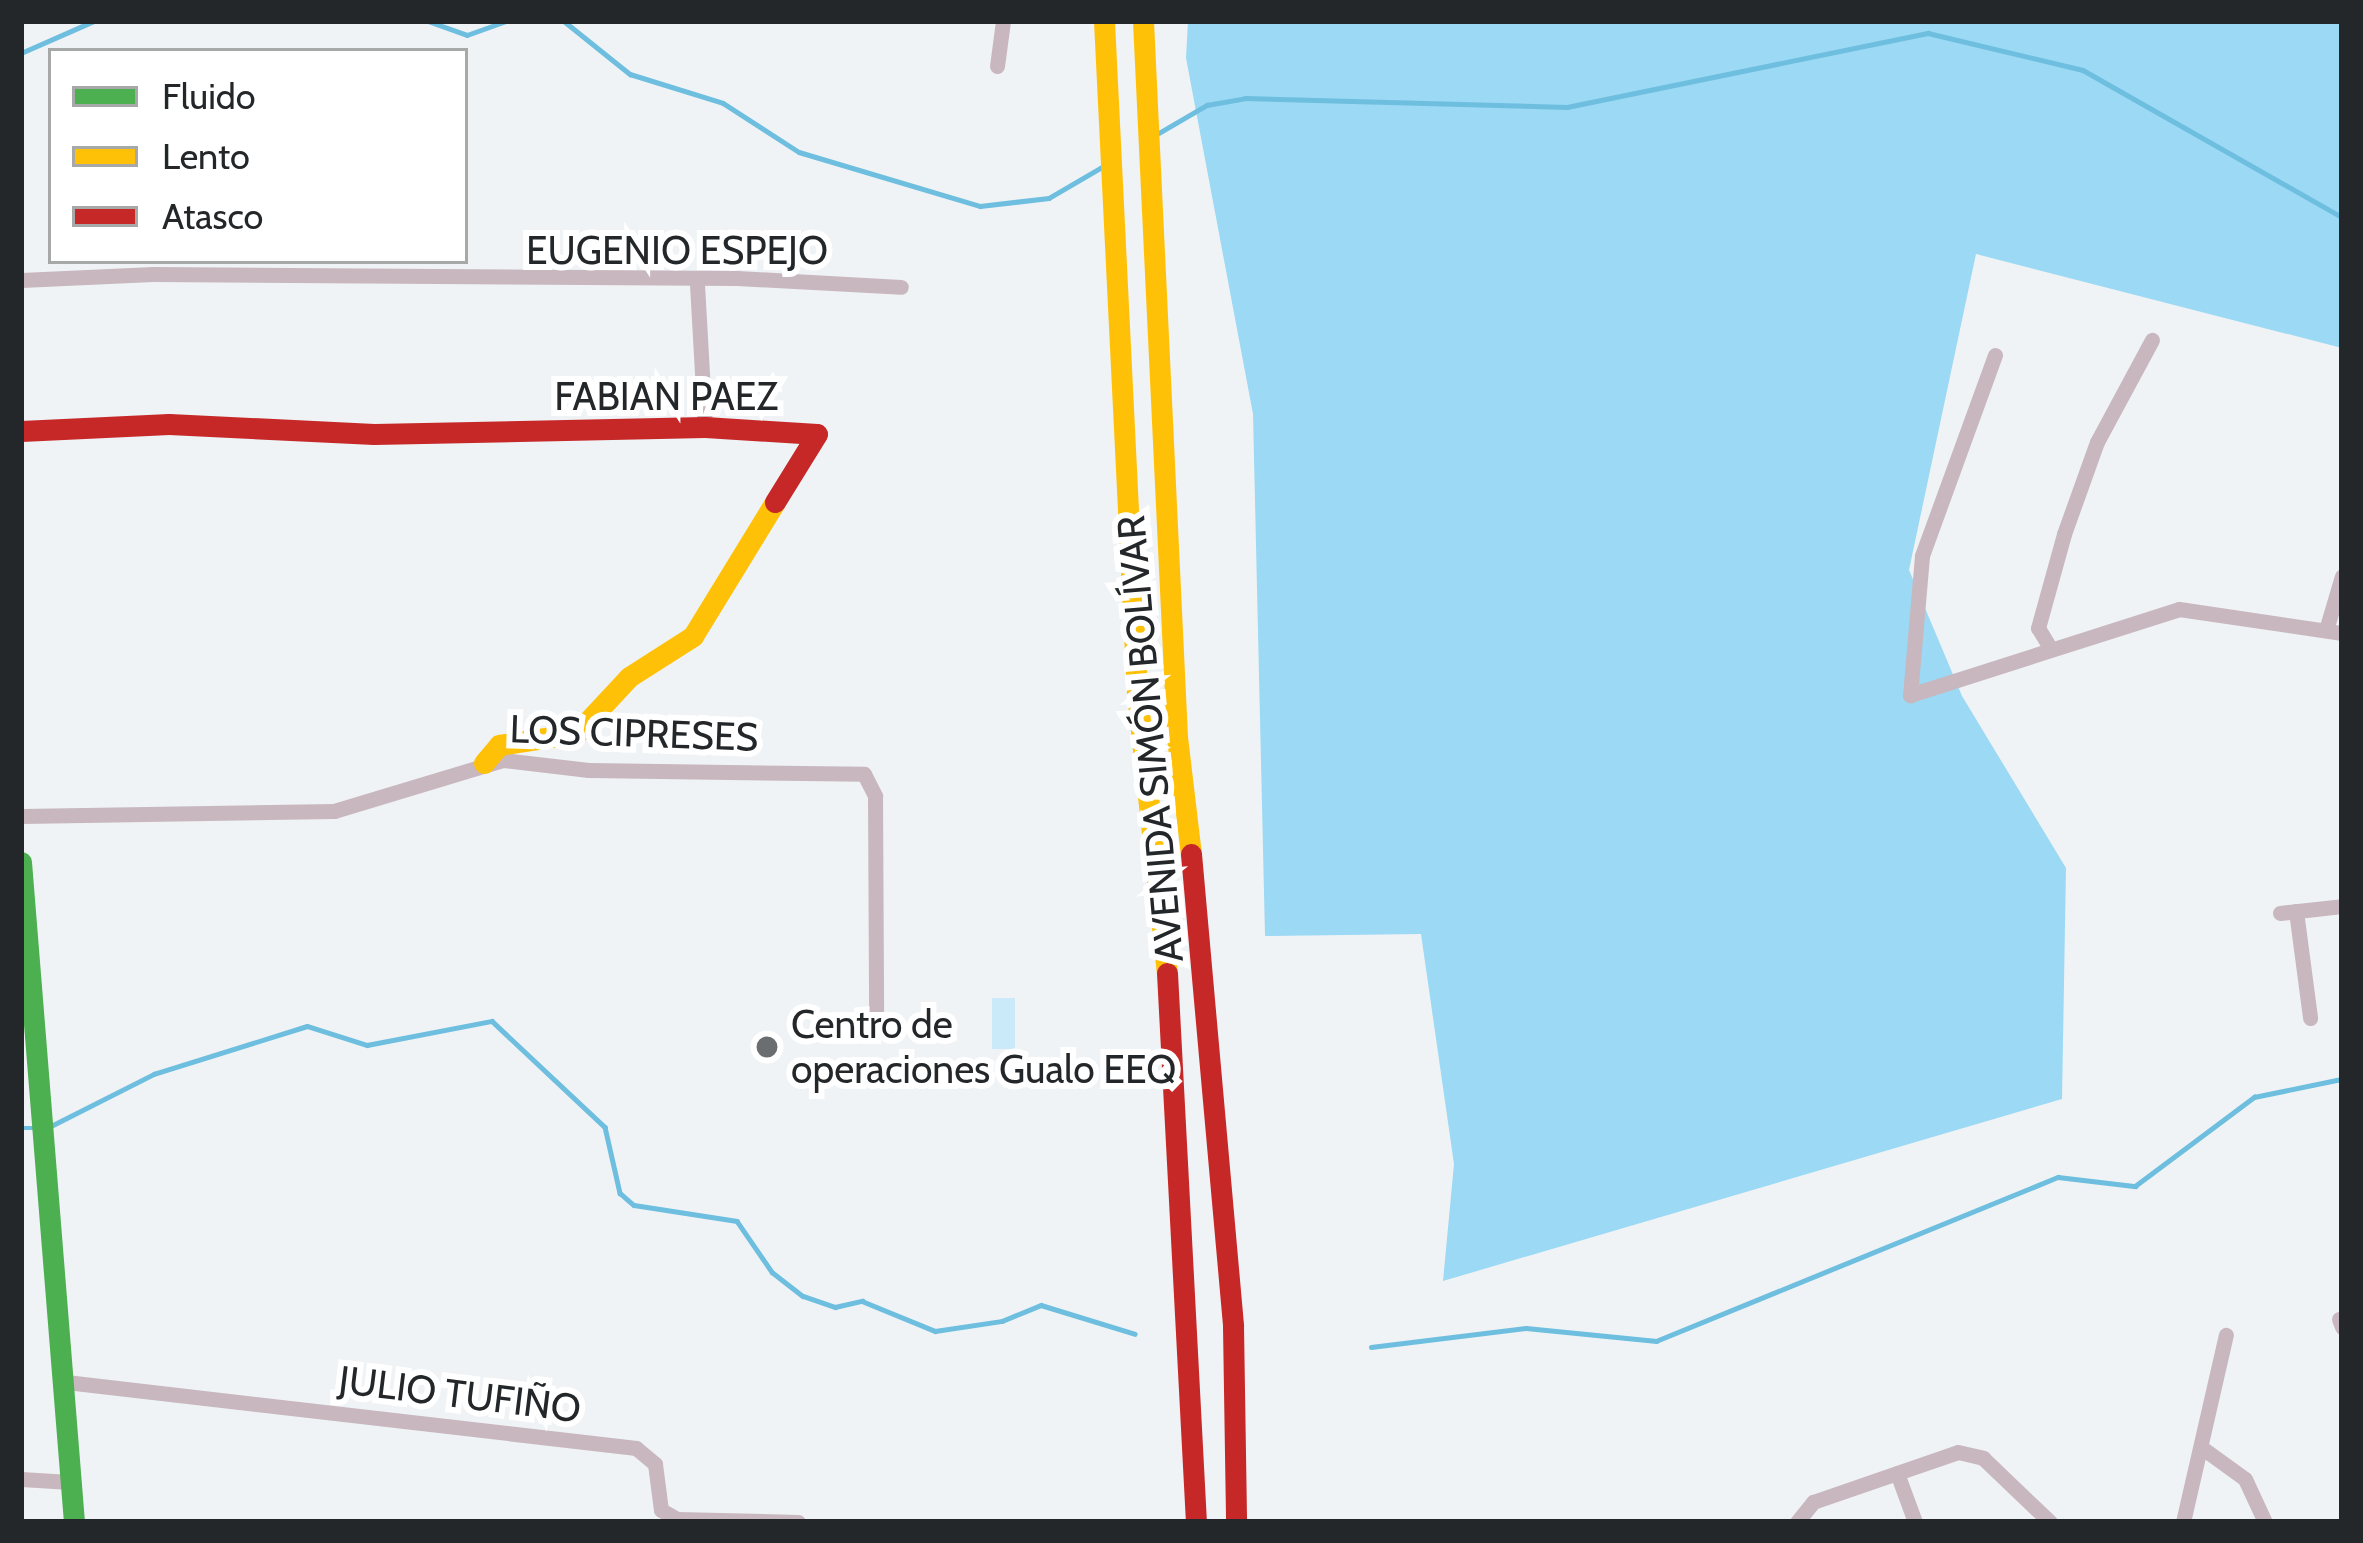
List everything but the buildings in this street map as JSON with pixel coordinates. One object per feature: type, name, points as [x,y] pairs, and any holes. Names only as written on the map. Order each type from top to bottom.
[{"type":"main road","name":"AVENIDA SIMÓN BOLÍVAR","points":[[1104,21],[1137,693],[1174,1038],[1196,1522]]},
{"type":"main road","name":"AVENIDA SIMÓN BOLÍVAR","points":[[1143,21],[1177,737],[1213,1040],[1233,1326],[1236,1522]]},
{"type":"main road","name":"FABIAN PAEZ","points":[[21,430],[705,427],[817,434],[693,636],[629,676],[577,733],[499,745],[484,763]]},
{"type":"main road","points":[[21,862],[29,1023],[44,1099],[74,1522]]},
{"type":"street","points":[[997,66],[1003,21]]},
{"type":"street","name":"EUGENIO ESPEJO","points":[[21,280],[154,274],[697,284],[737,278],[901,287]]},
{"type":"street","points":[[697,284],[705,427]]},
{"type":"street","points":[[2049,646],[2038,628],[2064,534],[2097,442],[2152,340]]},
{"type":"street","points":[[1995,355],[1922,556],[1910,694],[2049,646],[2179,609],[2334,632],[2342,576]]},
{"type":"street","name":"LOS CIPRESES","points":[[21,816],[334,812],[484,763],[871,776],[876,1014]]},
{"type":"street","points":[[2310,1018],[2288,912],[2342,907]]},
{"type":"street","points":[[2183,1522],[2205,1450],[2226,1335]]},
{"type":"street","name":"JULIO TUFIÑO","points":[[65,1382],[636,1448],[655,1464],[661,1510],[677,1520],[798,1522]]},
{"type":"street","points":[[2205,1450],[2245,1479],[2265,1522]]},
{"type":"street","points":[[1797,1522],[1813,1502],[1940,1455],[1975,1453],[2050,1522]]},
{"type":"street","points":[[1897,1473],[1915,1522]]},
{"type":"street","points":[[21,1479],[70,1482]]},
{"type":"shaded area","points":[[1188,21],[2342,21],[2342,348],[1976,254],[1909,570],[1962,696],[2066,868],[2062,1099],[1443,1281],[1454,1164],[1421,934],[1265,936],[1253,414],[1186,58]]},
{"type":"shaded area","points":[[992,998],[1015,998],[1015,1049],[992,1049]]},
{"type":"waterway","points":[[21,53],[94,21]]},
{"type":"waterway","points":[[428,21],[467,35],[506,21]]},
{"type":"waterway","points":[[564,21],[630,74],[723,103],[799,152],[980,206],[1049,198],[1102,167]]},
{"type":"waterway","points":[[1159,133],[1207,105],[1245,98],[1567,107],[1928,33],[2083,70],[2342,217]]},
{"type":"waterway","points":[[47,1128],[154,1074],[307,1026],[367,1045],[492,1021],[605,1127],[620,1193],[634,1205],[737,1221],[772,1272],[803,1296],[835,1307],[862,1301],[935,1331],[1002,1321],[1041,1305],[1135,1334]]},
{"type":"waterway","points":[[1371,1347],[1526,1328],[1656,1341],[2058,1177],[2135,1186],[2254,1097],[2342,1079]]},
{"type":"waterway","points":[[21,1128],[36,1128]]},
{"type":"traffic: fast","points":[[21,862],[74,1522]]},
{"type":"traffic: slow","points":[[1104,21],[1137,693],[1167,973]]},
{"type":"traffic: slow","points":[[1143,21],[1177,737],[1191,854]]},
{"type":"traffic: slow","points":[[484,763],[499,745],[577,733],[629,677],[693,636],[775,502]]},
{"type":"traffic: jam","points":[[21,431],[169,424],[374,434],[705,427],[817,434],[775,502]]},
{"type":"traffic: jam","points":[[1191,854],[1233,1326],[1236,1522]]},
{"type":"traffic: jam","points":[[1167,973],[1196,1522]]},
{"type":"place","name":"Centro de operaciones Gualo EEQ","points":[[767,1047]]}]
